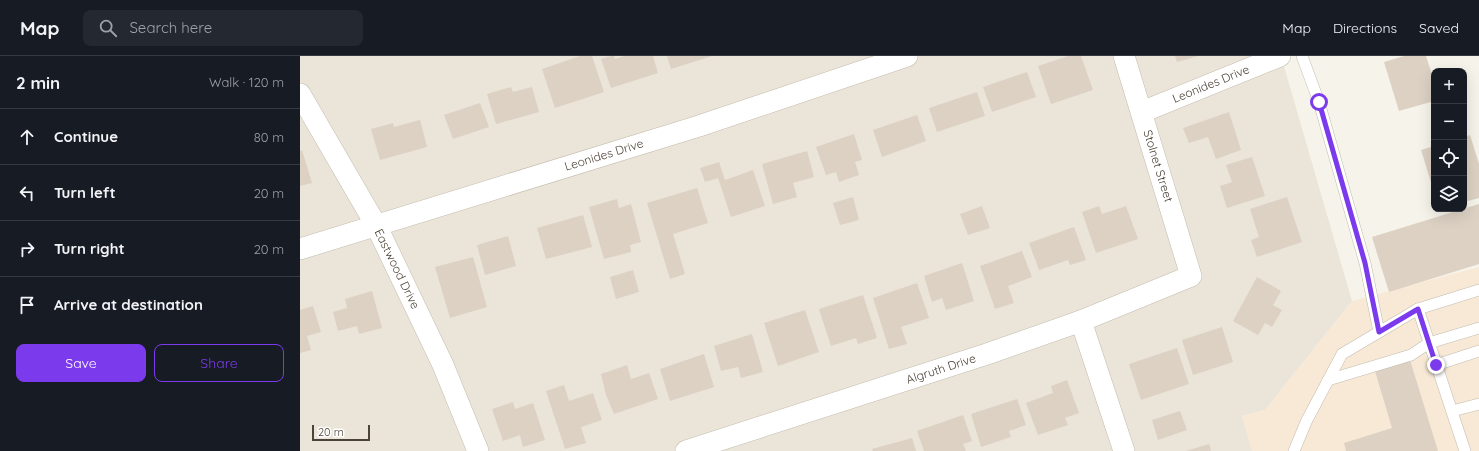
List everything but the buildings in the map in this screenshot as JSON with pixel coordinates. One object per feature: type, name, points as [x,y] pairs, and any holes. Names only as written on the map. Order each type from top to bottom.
[{"type":"street","name":"Leonides Drive","points":[[300,249],[699,126],[907,56]]},
{"type":"street","name":"Stolnet Street","points":[[1124,56],[1191,276]]},
{"type":"street","name":"Leonides Drive","points":[[1142,112],[1280,56]]},
{"type":"street","name":"Eastwood Drive","points":[[300,94],[376,225],[443,365],[478,451]]},
{"type":"street","name":"Algruth Drive","points":[[686,451],[987,354],[1081,321],[1191,276]]},
{"type":"street","points":[[1081,321],[1124,451]]},
{"type":"lane","points":[[1302,56],[1319,102],[1363,255],[1379,332]]},
{"type":"lane","points":[[1294,451],[1306,422],[1342,354],[1418,309],[1479,290]]},
{"type":"lane","points":[[1418,309],[1466,451]]},
{"type":"lane","points":[[1328,380],[1411,355],[1429,343],[1479,328]]},
{"type":"lane","points":[[1436,365],[1479,352]]},
{"type":"lane","points":[[1452,411],[1479,404]]},
{"type":"lane","points":[[1467,407],[1479,413]]},
{"type":"shaded area","points":[[300,56],[1281,56],[1352,301],[1265,410],[1242,416],[1252,451],[300,451]]},
{"type":"shaded area","points":[[1479,267],[1479,451],[1252,451],[1242,416],[1265,410],[1352,301]]},
{"type":"route","points":[[1319,102],[1365,263],[1379,332],[1418,309],[1436,365]]}]
